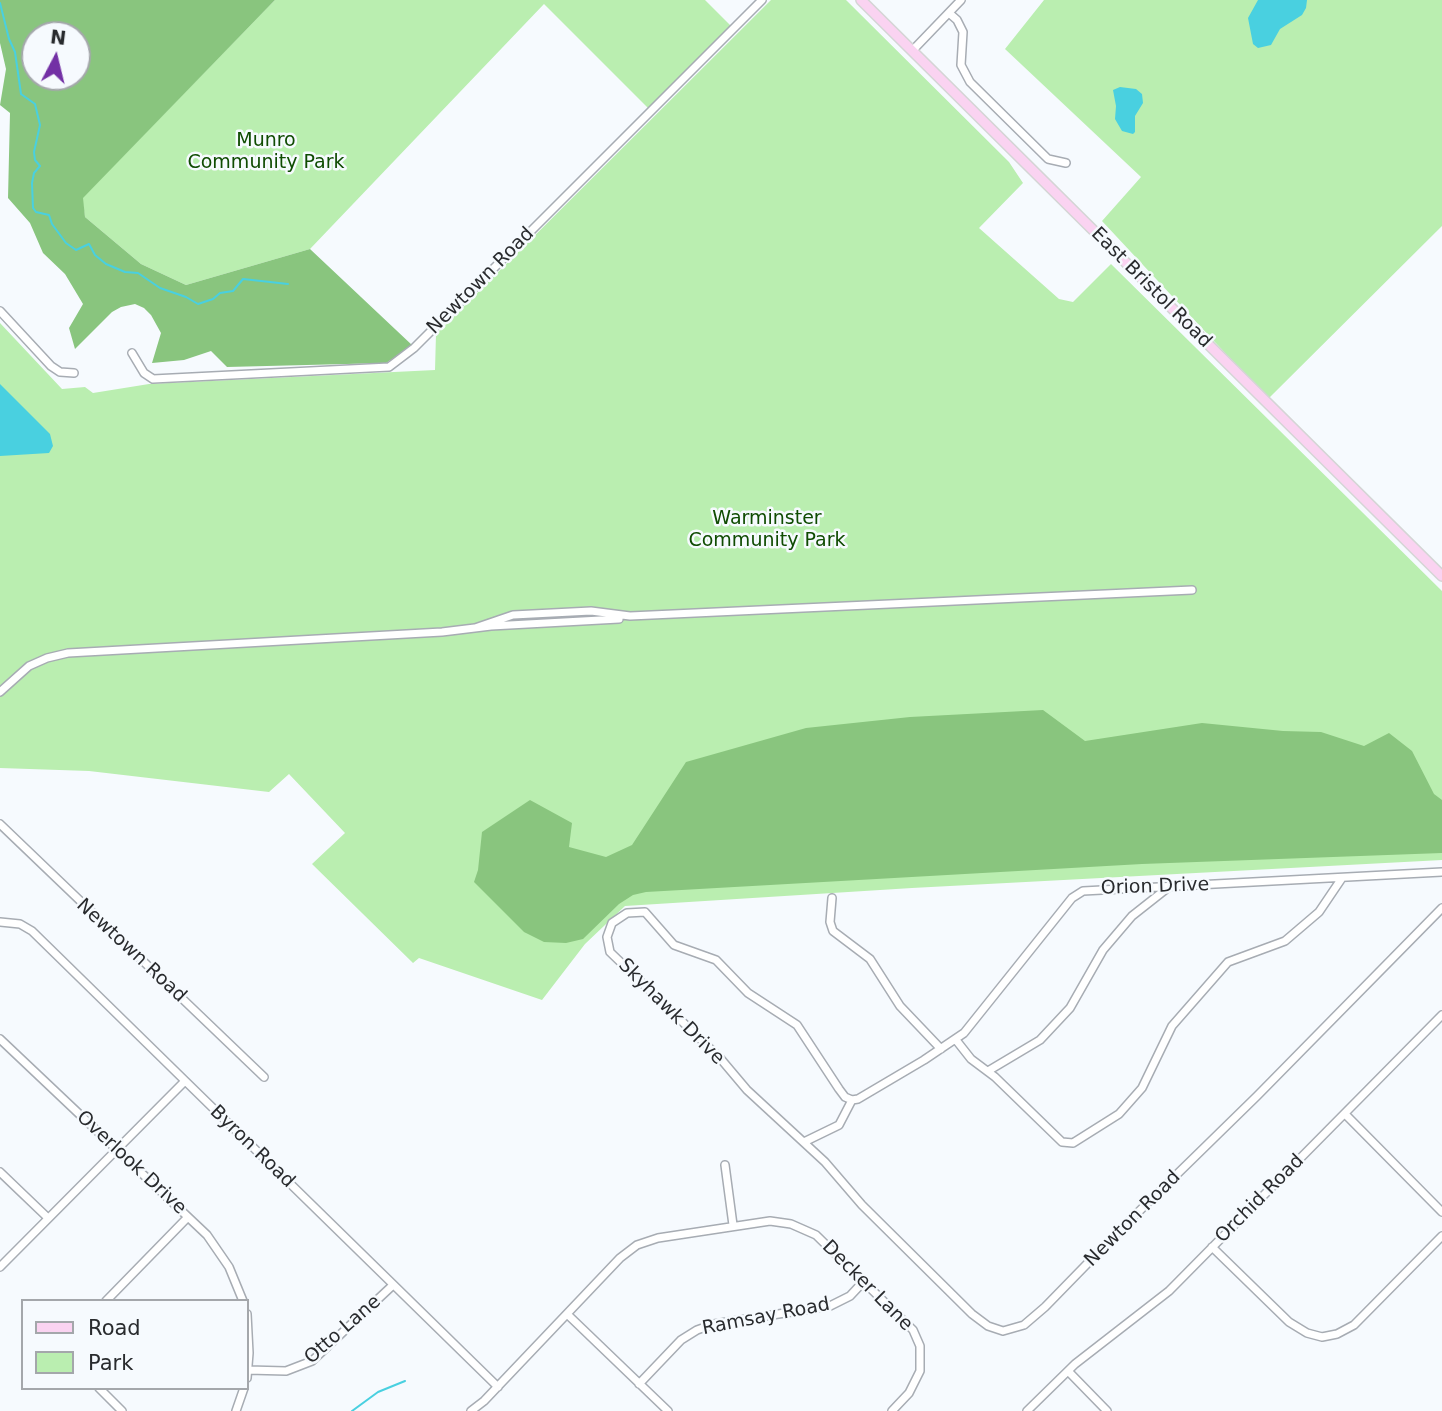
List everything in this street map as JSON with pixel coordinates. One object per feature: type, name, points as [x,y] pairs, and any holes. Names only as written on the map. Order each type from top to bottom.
[{"type":"main road","name":"East Bristol Road","points":[[861,0],[1442,576]]},
{"type":"street","name":"Newtown Road","points":[[132,353],[144,373],[153,379],[390,367],[414,348],[762,0]]},
{"type":"street","points":[[912,51],[961,0]]},
{"type":"street","points":[[949,13],[964,32],[961,65],[970,82],[1048,159],[1066,163]]},
{"type":"street","points":[[0,311],[51,366],[60,372],[74,373]]},
{"type":"street","points":[[0,692],[21,672],[47,658],[68,653],[442,632],[475,628],[513,615],[591,611],[630,616],[1192,590]]},
{"type":"street","name":"Newtown Road","points":[[0,824],[264,1077]]},
{"type":"street","name":"Orion Drive","points":[[940,1049],[964,1033],[1077,894],[1089,889],[1442,872]]},
{"type":"street","points":[[956,1040],[966,1054],[1065,1143],[1073,1143],[1119,1114],[1142,1088],[1172,1026],[1228,962],[1285,941],[1319,912],[1342,878]]},
{"type":"street","points":[[988,1071],[1040,1040],[1070,1008],[1103,950],[1132,916],[1170,886]]},
{"type":"street","points":[[804,1142],[839,1125],[850,1100],[858,1099],[940,1049],[900,1006],[870,959],[833,931],[830,922],[832,898]]},
{"type":"street","name":"Newton Road","points":[[813,1150],[862,1205],[972,1314],[995,1329],[1015,1329],[1045,1307],[1442,908]]},
{"type":"street","name":"Skyhawk Drive","points":[[813,1150],[747,1090],[720,1058],[610,952],[607,937],[616,919],[628,913],[645,912],[674,945],[716,960],[748,993],[797,1025],[839,1089],[850,1100]]},
{"type":"street","name":"Byron Road","points":[[0,922],[20,924],[32,931],[498,1387]]},
{"type":"street","name":"Orchid Road","points":[[1027,1411],[1068,1371],[1169,1291],[1442,1015]]},
{"type":"street","name":"Overlook Drive","points":[[0,1039],[217,1247],[233,1275],[242,1299]]},
{"type":"street","points":[[0,1267],[185,1081]]},
{"type":"street","points":[[1345,1114],[1442,1212]]},
{"type":"street","points":[[725,1165],[733,1225]]},
{"type":"street","points":[[0,1172],[48,1218]]},
{"type":"street","points":[[108,1299],[188,1217]]},
{"type":"street","name":"Decker Lane","points":[[471,1411],[498,1387],[620,1258],[637,1245],[658,1238],[770,1221],[804,1229],[816,1235],[905,1321],[917,1337],[921,1363],[917,1378],[909,1393],[892,1411]]},
{"type":"street","points":[[1212,1247],[1289,1322],[1307,1333],[1329,1336],[1346,1330],[1361,1320],[1442,1236]]},
{"type":"street","name":"Ramsay Road","points":[[639,1384],[681,1340],[697,1330],[714,1324],[830,1306],[850,1297],[864,1280]]},
{"type":"street","name":"Otto Lane","points":[[248,1374],[286,1371],[312,1361],[393,1285]]},
{"type":"street","points":[[567,1314],[667,1411]]},
{"type":"street","points":[[248,1322],[248,1362]]},
{"type":"street","points":[[1068,1371],[1107,1411]]},
{"type":"street","points":[[101,1390],[122,1411]]},
{"type":"street","points":[[236,1411],[243,1390]]},
{"type":"green space","points":[[0,0],[275,0],[83,198],[85,217],[141,264],[186,285],[310,249],[413,346],[386,363],[227,367],[211,351],[184,360],[152,363],[161,333],[151,315],[135,304],[112,312],[75,349],[69,328],[83,304],[65,274],[43,253],[30,223],[8,198],[10,113],[0,105],[6,69],[0,43]]},
{"type":"green space","name":"Munro Community Park","points":[[275,0],[705,0],[731,26],[648,108],[544,4],[310,249],[186,285],[141,264],[85,217],[82,198]]},
{"type":"green space","name":"Warminster Community Park","points":[[771,0],[846,0],[1009,162],[1023,183],[979,228],[1059,299],[1073,302],[1111,264],[1442,591],[1442,860],[625,906],[585,944],[542,1000],[419,958],[413,963],[312,864],[345,833],[289,774],[269,792],[89,771],[0,768],[0,323],[62,389],[85,387],[93,393],[149,384],[435,370],[436,334]]},
{"type":"green space","points":[[1044,0],[1442,0],[1442,226],[1268,399],[1102,221],[1141,177],[1005,49]]},
{"type":"green space","points":[[1043,710],[1085,741],[1202,723],[1321,732],[1364,746],[1389,733],[1412,751],[1434,794],[1442,800],[1442,853],[1142,864],[646,892],[633,895],[619,904],[583,939],[566,943],[544,942],[524,932],[474,882],[482,832],[530,800],[572,823],[569,847],[606,857],[632,845],[686,762],[806,728],[910,717]]},
{"type":"water","points":[[1258,0],[1307,0],[1302,15],[1280,29],[1271,45],[1258,48],[1253,44],[1248,18]]},
{"type":"water","points":[[1120,87],[1136,89],[1142,94],[1143,103],[1135,116],[1133,134],[1122,131],[1115,119],[1113,90]]},
{"type":"water","points":[[0,384],[50,434],[53,446],[49,453],[0,456]]},
{"type":"waterway","points":[[0,3],[15,52],[21,94],[35,104],[40,125],[34,152],[35,160],[40,166],[34,173],[32,183],[33,208],[36,212],[49,215],[52,224],[66,243],[76,250],[89,244],[95,255],[106,264],[125,272],[138,273],[160,288],[198,304],[213,299],[220,293],[233,291],[243,279],[288,284]]},
{"type":"waterway","points":[[352,1411],[378,1392],[405,1381]]}]
